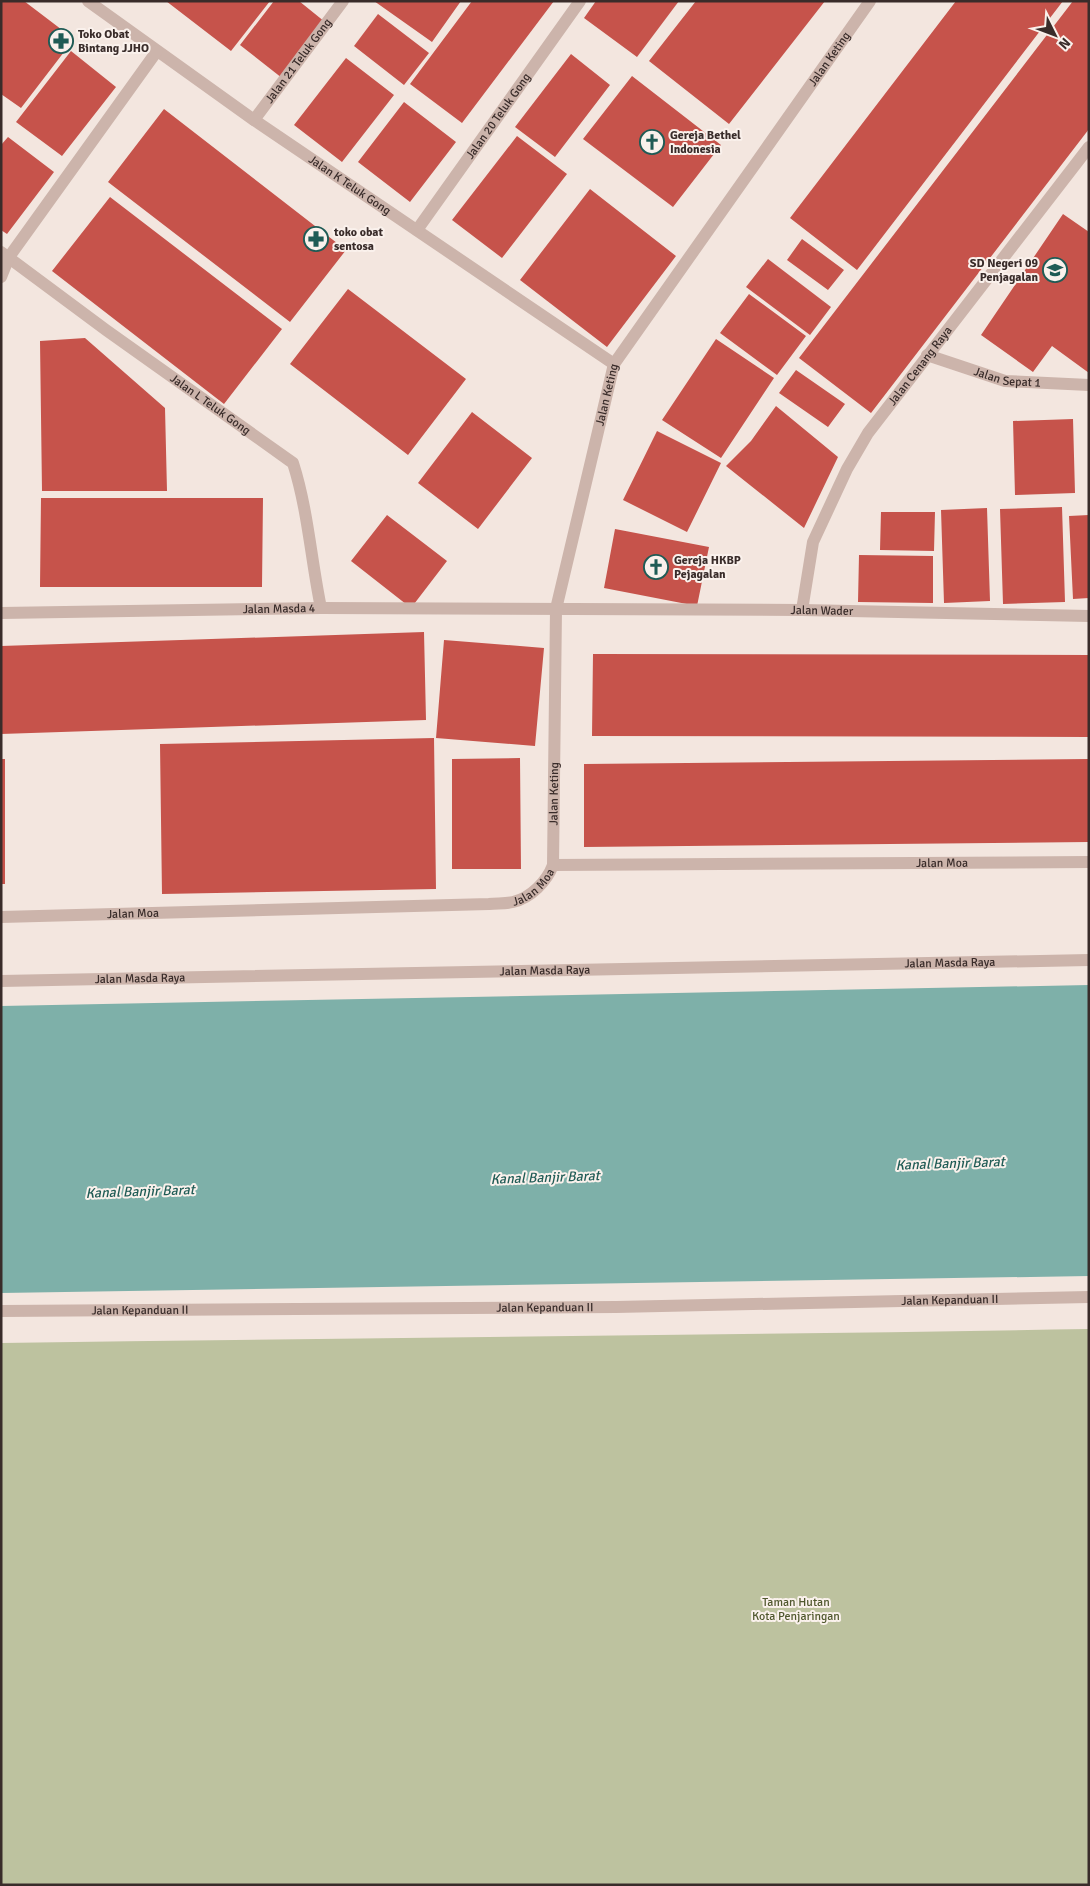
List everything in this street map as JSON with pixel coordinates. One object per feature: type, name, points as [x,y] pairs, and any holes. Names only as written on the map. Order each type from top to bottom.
[{"type":"street","name":"Jalan K Teluk Gong","points":[[88,1],[254,120],[614,364]]},
{"type":"street","name":"Jalan 21 Teluk Gong","points":[[254,120],[343,1]]},
{"type":"street","name":"Jalan 20 Teluk Gong","points":[[417,230],[580,1]]},
{"type":"street","name":"Jalan Keting","points":[[553,865],[556,609],[614,364],[870,1]]},
{"type":"street","points":[[1,277],[5,255],[157,51]]},
{"type":"street","name":"Jalan Cenang Raya","points":[[802,610],[812,542],[847,469],[868,433],[1089,147]]},
{"type":"street","name":"Jalan L Teluk Gong","points":[[5,255],[106,330],[293,463],[301,488],[313,570],[321,608]]},
{"type":"street","name":"Jalan Sepat 1","points":[[927,355],[1005,381],[1089,385]]},
{"type":"street","name":"Jalan Masda 4","points":[[1,612],[321,608],[556,609]]},
{"type":"street","name":"Jalan Wader","points":[[556,609],[802,610],[1089,616]]},
{"type":"street","name":"Jalan Moa","points":[[1,917],[515,902],[533,892],[548,878],[553,865],[1089,862]]},
{"type":"street","name":"Jalan Masda Raya","points":[[1,981],[1089,960]]},
{"type":"street","name":"Jalan Kepanduan II","points":[[1,1311],[616,1307],[1089,1297]]},
{"type":"green space","name":"Taman Hutan Kota Penjaringan","points":[[1089,1329],[1089,1885],[1,1885],[1,1343]]},
{"type":"water","name":"Kanal Banjir Barat","points":[[1089,985],[1089,1276],[1,1293],[1,1006]]},
{"type":"building","points":[[1,1],[24,1],[74,39],[21,108],[1,94]]},
{"type":"building","points":[[166,1],[270,1],[231,51]]},
{"type":"building","points":[[274,1],[299,1],[325,22],[282,78],[240,45]]},
{"type":"building","points":[[374,1],[461,1],[432,42]]},
{"type":"building","points":[[472,1],[554,1],[462,123],[410,84]]},
{"type":"building","points":[[596,1],[679,1],[637,57],[584,18]]},
{"type":"building","points":[[696,1],[825,1],[729,124],[649,61]]},
{"type":"building","points":[[956,1],[1063,1],[857,270],[790,218]]},
{"type":"building","points":[[1073,1],[1089,1],[1089,129],[871,413],[799,358]]},
{"type":"building","points":[[378,14],[429,53],[404,85],[354,46]]},
{"type":"building","points":[[71,51],[116,87],[62,156],[16,122]]},
{"type":"building","points":[[571,54],[610,85],[555,157],[515,127]]},
{"type":"building","points":[[346,58],[394,95],[342,162],[294,125]]},
{"type":"building","name":"Gereja Bethel Indonesia","points":[[632,76],[721,145],[673,207],[583,139]]},
{"type":"building","points":[[404,102],[456,142],[410,202],[358,162]]},
{"type":"building","points":[[164,109],[346,250],[290,322],[108,182]]},
{"type":"building","points":[[517,136],[567,174],[502,258],[452,220]]},
{"type":"building","points":[[8,137],[54,172],[7,234],[1,230],[1,145]]},
{"type":"building","points":[[590,189],[676,256],[607,347],[520,280]]},
{"type":"building","points":[[110,197],[282,329],[224,404],[52,271]]},
{"type":"building","name":"SD Negeri 09 Penjagalan","points":[[1063,214],[1089,232],[1089,373],[1052,346],[1033,372],[981,335]]},
{"type":"building","points":[[802,239],[844,270],[828,290],[787,260]]},
{"type":"building","points":[[768,259],[831,307],[810,335],[746,287]]},
{"type":"building","points":[[348,289],[466,379],[408,455],[290,364]]},
{"type":"building","points":[[749,294],[806,336],[777,375],[720,333]]},
{"type":"building","points":[[85,338],[165,408],[167,491],[42,491],[40,341]]},
{"type":"building","points":[[716,339],[774,378],[721,458],[662,420]]},
{"type":"building","points":[[796,370],[845,404],[828,427],[779,393]]},
{"type":"building","points":[[776,406],[838,457],[804,528],[726,466],[751,441]]},
{"type":"building","points":[[472,412],[532,458],[478,529],[418,483]]},
{"type":"building","points":[[1073,419],[1075,493],[1015,495],[1013,421]]},
{"type":"building","points":[[657,431],[721,463],[687,532],[623,500]]},
{"type":"building","points":[[41,498],[263,498],[262,587],[40,587]]},
{"type":"building","points":[[1062,507],[1065,602],[1003,604],[1000,509]]},
{"type":"building","points":[[987,508],[990,601],[944,603],[941,510]]},
{"type":"building","points":[[881,512],[935,512],[934,551],[880,550]]},
{"type":"building","points":[[387,515],[447,561],[411,608],[351,561]]},
{"type":"building","points":[[1089,515],[1089,598],[1073,599],[1069,516]]},
{"type":"building","name":"Gereja HKBP Pejagalan","points":[[615,529],[709,547],[697,606],[604,588]]},
{"type":"building","points":[[859,555],[933,556],[933,603],[858,602]]},
{"type":"building","points":[[424,632],[426,720],[1,734],[1,646]]},
{"type":"building","points":[[444,640],[544,648],[535,746],[436,738]]},
{"type":"building","points":[[593,654],[1089,655],[1089,737],[592,736]]},
{"type":"building","points":[[434,738],[436,889],[162,894],[160,744]]},
{"type":"building","points":[[520,758],[521,869],[452,869],[452,759]]},
{"type":"building","points":[[1,759],[5,759],[5,884],[1,884]]},
{"type":"building","points":[[1089,759],[1089,842],[584,847],[584,764]]},
{"type":"place","name":"Toko Obat Bintang JJHO","points":[[61,41]]},
{"type":"place","name":"Gereja Bethel Indonesia","points":[[652,142]]},
{"type":"place","name":"toko obat sentosa","points":[[316,239]]},
{"type":"place","name":"SD Negeri 09 Penjagalan","points":[[1055,270]]},
{"type":"place","name":"Gereja HKBP Pejagalan","points":[[656,567]]}]
